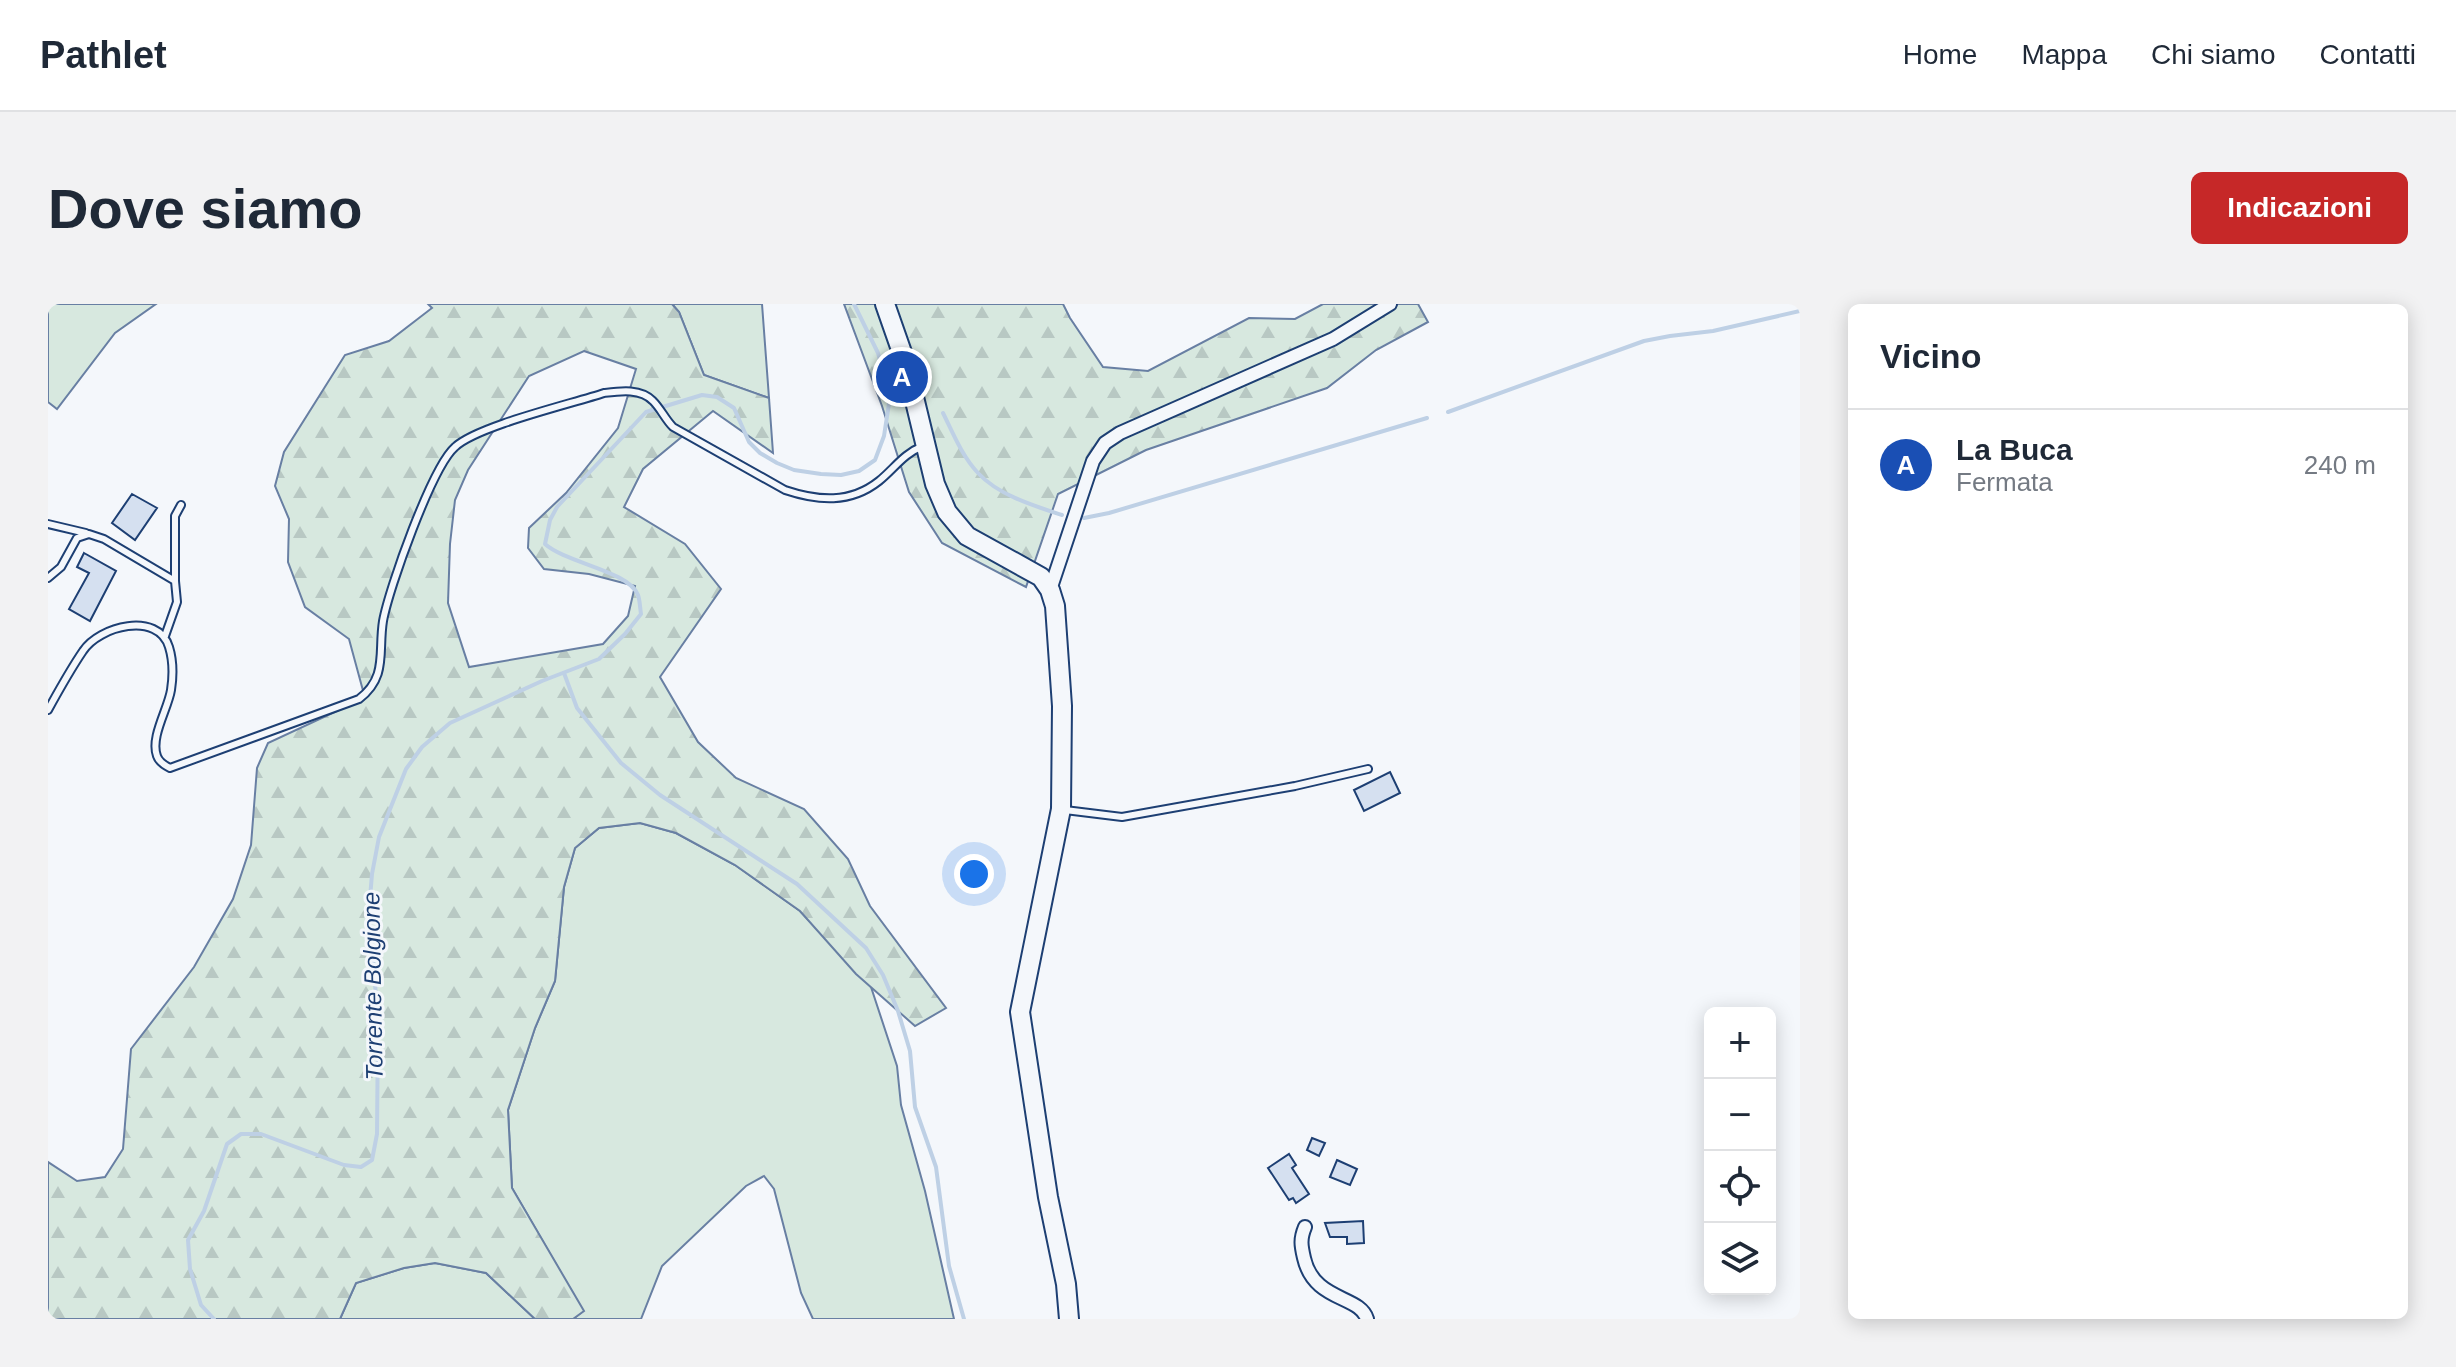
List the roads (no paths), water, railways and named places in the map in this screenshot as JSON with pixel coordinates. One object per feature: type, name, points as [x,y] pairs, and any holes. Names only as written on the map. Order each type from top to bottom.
[{"type":"street","points":[[885,304],[906,364],[941,500],[956,526],[976,542],[1036,573],[1050,590],[1056,613],[1062,706],[1061,809],[1020,1012],[1046,1182],[1066,1284],[1069,1319]]},
{"type":"street","points":[[1050,590],[1093,461],[1105,443],[1120,433],[1333,339],[1390,304]]},
{"type":"street","points":[[1305,1227],[1300,1239],[1313,1279],[1336,1298],[1360,1308],[1367,1319]]},
{"type":"lane","points":[[48,710],[85,647],[113,630],[133,626],[155,629],[165,636],[170,650],[171,690],[156,747],[161,763],[170,768],[359,699],[376,680],[383,650],[382,624],[388,601],[421,508],[454,447],[480,432],[604,393],[625,391],[646,395],[673,427],[785,490],[826,500],[861,492],[880,480],[904,455],[925,444]]},
{"type":"lane","points":[[165,636],[177,602],[175,516],[181,505]]},
{"type":"lane","points":[[48,524],[104,539],[175,581]]},
{"type":"lane","points":[[48,578],[61,567],[77,538],[89,534]]},
{"type":"lane","points":[[1061,809],[1122,817],[1295,786],[1368,769]]},
{"type":"waterway","name":"Torrente Bolgione","points":[[214,1319],[201,1305],[190,1269],[188,1240],[204,1211],[227,1144],[241,1134],[261,1134],[344,1165],[361,1167],[372,1160],[377,1134],[378,1021],[369,910],[372,874],[379,837],[406,769],[422,747],[450,723],[599,659],[641,614],[638,595],[623,580],[567,557],[545,544],[550,520],[557,507],[646,412],[702,395],[717,397],[734,408],[749,442],[777,463],[794,470],[821,474],[841,475],[859,471],[875,460],[884,436],[890,397],[878,353],[854,304]]},
{"type":"waterway","points":[[1448,412],[1644,341],[1713,331],[1800,311]]},
{"type":"waterway","points":[[943,413],[967,459],[986,481],[1017,499],[1062,515]]},
{"type":"waterway","points":[[1084,518],[1427,418]]},
{"type":"waterway","points":[[564,673],[577,708],[621,763],[660,795],[797,884],[866,948],[883,975],[910,1051],[915,1107],[936,1167],[949,1266],[964,1319]]},
{"type":"place","name":"La Buca","points":[[902,377]]}]
